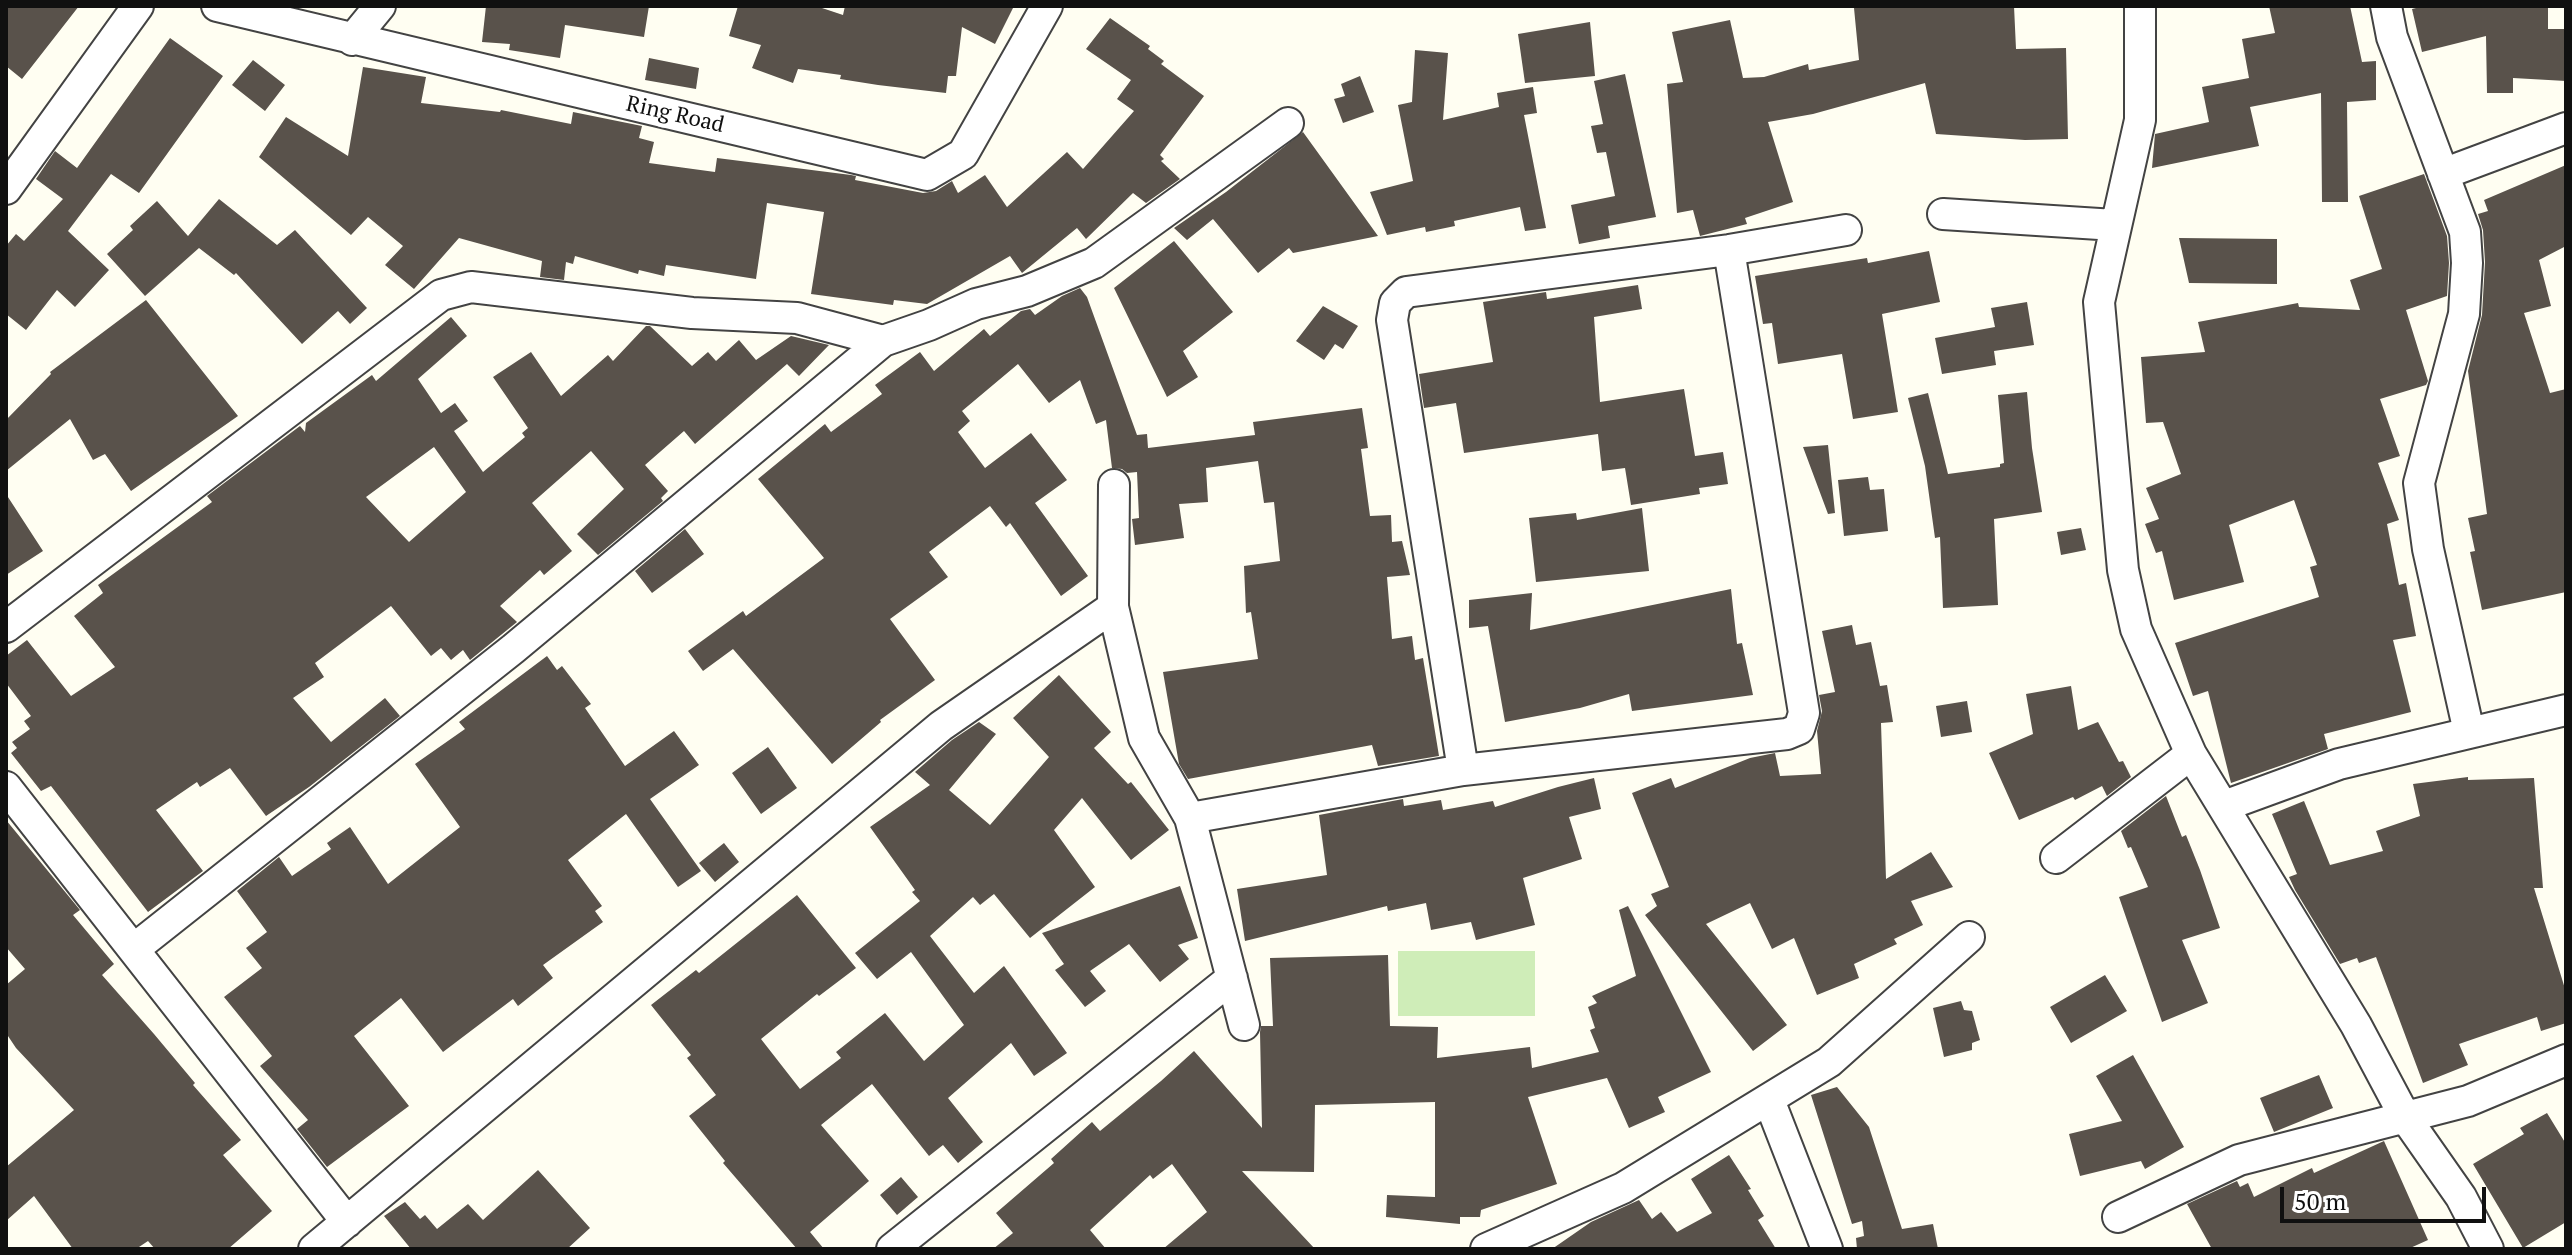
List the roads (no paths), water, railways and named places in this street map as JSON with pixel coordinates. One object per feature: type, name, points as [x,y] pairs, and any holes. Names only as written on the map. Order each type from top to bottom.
[{"type":"street","points":[[6,189],[138,6]]},
{"type":"street","name":"Ring Road","points":[[217,6],[927,175],[963,154],[1047,6]]},
{"type":"street","points":[[352,40],[380,6]]},
{"type":"street","points":[[2140,6],[2140,120],[2099,302],[2123,570],[2136,629],[2191,754],[2356,1025],[2405,1117],[2461,1197],[2488,1249]]},
{"type":"street","points":[[2386,6],[2392,37],[2465,232],[2464,314],[2419,483],[2428,549],[2469,732]]},
{"type":"street","points":[[134,949],[513,649],[883,341],[976,304],[1027,291],[1094,263],[1288,123]]},
{"type":"street","points":[[2443,174],[2566,128]]},
{"type":"street","points":[[1943,214],[2115,225]]},
{"type":"street","points":[[1463,770],[1392,320],[1395,303],[1406,292],[1729,250],[1846,230]]},
{"type":"street","points":[[1190,818],[1463,770],[1787,734],[1799,729],[1804,713],[1729,250]]},
{"type":"street","points":[[6,627],[441,295],[471,287],[692,313],[797,318],[883,341]]},
{"type":"street","points":[[1114,485],[1113,607],[1144,738],[1190,818],[1244,1025]]},
{"type":"street","points":[[314,1249],[941,726],[1113,607]]},
{"type":"street","points":[[2224,806],[2339,764],[2566,710]]},
{"type":"street","points":[[2056,858],[2191,754]]},
{"type":"street","points":[[6,787],[347,1222]]},
{"type":"street","points":[[1486,1249],[1623,1188],[1829,1062],[1969,937]]},
{"type":"street","points":[[892,1249],[1232,978]]},
{"type":"street","points":[[2118,1217],[2239,1160],[2468,1101],[2566,1060]]},
{"type":"street","points":[[1769,1100],[1827,1249]]}]
